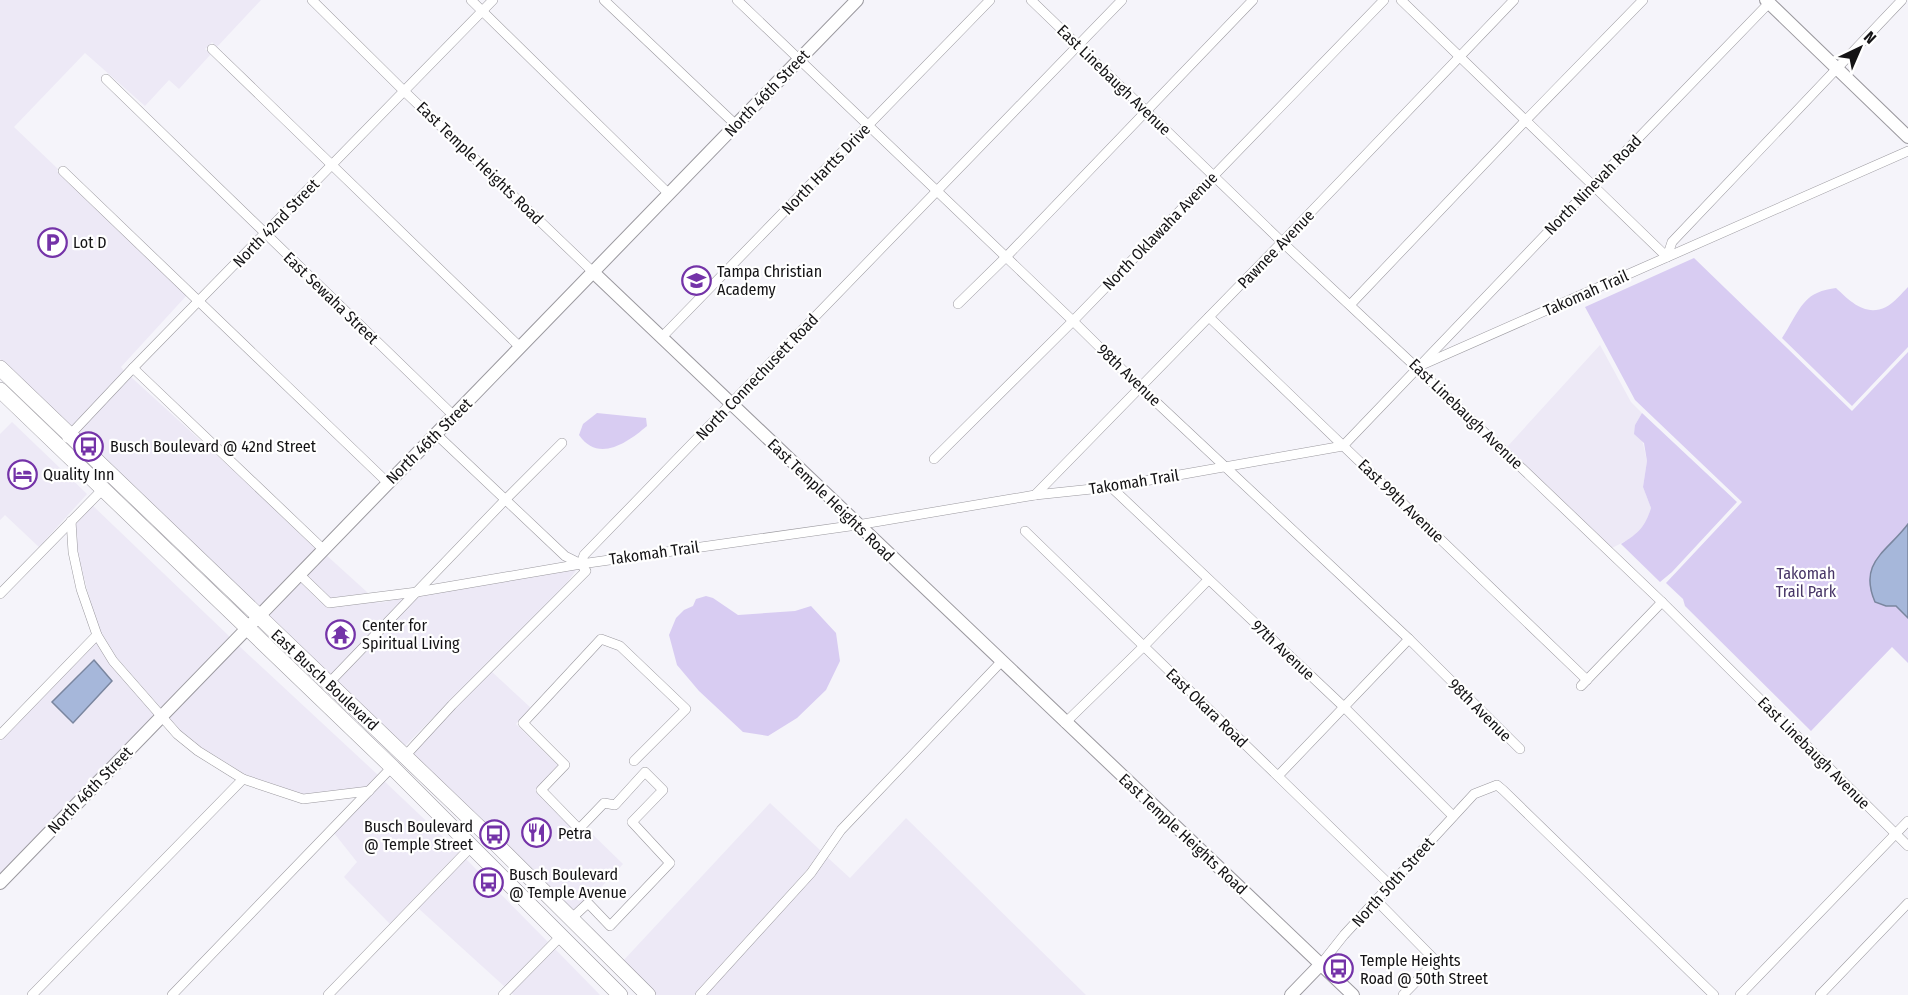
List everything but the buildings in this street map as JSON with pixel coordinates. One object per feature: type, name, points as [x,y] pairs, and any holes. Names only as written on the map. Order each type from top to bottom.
[{"type":"main road","name":"East Busch Boulevard","points":[[0,368],[484,832],[648,995]]},
{"type":"main road","name":"East Busch Boulevard","points":[[0,390],[405,779],[620,995]]},
{"type":"main road","points":[[333,711],[344,713],[391,755],[405,756]]},
{"type":"main road","points":[[405,779],[418,784],[459,825],[484,832]]},
{"type":"main road","points":[[472,846],[492,852],[543,903],[567,913]]},
{"type":"street","name":"East Temple Heights Road","points":[[312,0],[857,525],[1353,995]]},
{"type":"street","points":[[471,0],[669,194]]},
{"type":"street","name":"North 42nd Street","points":[[59,447],[133,368],[493,0]]},
{"type":"street","points":[[604,0],[736,125]]},
{"type":"street","name":"98th Avenue","points":[[738,0],[937,192],[1007,256],[1140,387],[1409,639],[1520,749]]},
{"type":"street","name":"North 46th Street","points":[[0,883],[857,0]]},
{"type":"street","name":"North Hartts Drive","points":[[662,337],[990,0]]},
{"type":"street","name":"East Linebaugh Avenue","points":[[1031,0],[1282,242],[1662,602],[1908,846]]},
{"type":"street","name":"North Connechusett Road","points":[[405,756],[452,705],[586,571],[581,564],[584,555],[1122,0]]},
{"type":"street","points":[[958,304],[1253,0]]},
{"type":"street","name":"North Oklawaha Avenue","points":[[934,459],[1073,321],[1384,0]]},
{"type":"street","points":[[1401,0],[1667,257],[1672,242],[1902,0]]},
{"type":"street","name":"Pawnee Avenue","points":[[1035,495],[1514,0]]},
{"type":"street","points":[[1350,305],[1642,0]]},
{"type":"street","points":[[1768,1],[1908,138]]},
{"type":"street","name":"North Ninevah Road","points":[[1417,368],[1768,1]]},
{"type":"street","points":[[212,49],[520,347]]},
{"type":"street","name":"East Sewaha Street","points":[[106,79],[454,416]]},
{"type":"street","name":"Takomah Trail","points":[[299,574],[329,603],[417,592],[581,564],[857,525],[1035,495],[1111,487],[1343,446],[1417,368],[1908,151]]},
{"type":"street","points":[[63,171],[388,483]]},
{"type":"street","name":"East 99th Avenue","points":[[1209,317],[1584,683],[1662,602]]},
{"type":"street","points":[[133,368],[323,549]]},
{"type":"street","points":[[436,434],[565,556],[581,564]]},
{"type":"street","points":[[328,684],[562,443]]},
{"type":"street","name":"97th Avenue","points":[[1111,487],[1345,708],[1453,816]]},
{"type":"street","points":[[0,594],[103,489]]},
{"type":"street","points":[[71,521],[73,552],[81,588],[97,635],[113,661],[177,734],[243,778],[303,799],[369,791]]},
{"type":"street","name":"East Okara Road","points":[[1025,531],[1390,885]]},
{"type":"street","points":[[1065,723],[1208,580]]},
{"type":"street","points":[[0,735],[97,635]]},
{"type":"street","points":[[567,913],[588,903],[610,926],[670,863],[632,822],[663,790],[645,772],[615,806],[604,803],[579,829],[542,790],[565,765],[523,723],[601,639],[620,646],[686,709],[634,761]]},
{"type":"street","points":[[1278,776],[1409,639]]},
{"type":"street","points":[[700,995],[811,873],[841,830],[1002,662]]},
{"type":"street","points":[[172,995],[392,767]]},
{"type":"street","points":[[32,995],[243,778]]},
{"type":"street","name":"North 50th Street","points":[[1291,995],[1474,794],[1497,785],[1714,995]]},
{"type":"street","points":[[1740,995],[1908,821]]},
{"type":"street","points":[[328,995],[472,846]]},
{"type":"street","points":[[1376,900],[1436,961],[1403,995]]},
{"type":"street","points":[[1820,995],[1908,903]]},
{"type":"street","points":[[503,995],[561,936]]},
{"type":"shaded area","points":[[0,0],[261,0],[217,47],[212,42],[205,49],[211,54],[179,89],[169,80],[145,106],[85,53],[14,127],[187,295],[121,367],[124,371],[71,428],[0,359]]},
{"type":"shaded area","points":[[1600,345],[1631,402],[1642,413],[1635,425],[1643,443],[1647,461],[1643,487],[1651,508],[1646,524],[1635,536],[1612,548],[1507,447]]},
{"type":"shaded area","points":[[131,377],[317,550],[258,610],[77,433]]},
{"type":"shaded area","points":[[12,422],[87,494],[39,547],[5,515],[0,520],[0,434]]},
{"type":"shaded area","points":[[92,505],[231,638],[162,709],[117,658],[101,632],[93,612],[77,551],[75,523]]},
{"type":"shaded area","points":[[325,554],[368,593],[331,598],[323,592],[306,573]]},
{"type":"shaded area","points":[[577,569],[566,584],[404,747],[335,683],[419,596]]},
{"type":"shaded area","points":[[299,580],[326,606],[377,601],[379,603],[405,598],[329,678],[264,616]]},
{"type":"shaded area","points":[[96,642],[110,664],[155,716],[0,877],[0,741]]},
{"type":"shaded area","points":[[237,644],[378,775],[367,787],[304,795],[246,775],[201,747],[181,731],[167,715]]},
{"type":"shaded area","points":[[491,671],[531,708],[516,724],[559,766],[538,787],[538,794],[579,835],[586,828],[623,864],[589,900],[572,912],[410,753]]},
{"type":"shaded area","points":[[384,781],[459,852],[390,924],[344,877],[357,862],[334,833]]},
{"type":"shaded area","points":[[770,803],[821,851],[807,870],[694,995],[655,995],[622,962]]},
{"type":"shaded area","points":[[906,818],[1086,995],[706,995],[827,857],[850,878]]},
{"type":"shaded area","points":[[465,858],[548,942],[505,987],[418,908]]},
{"type":"shaded area","points":[[554,948],[600,995],[514,995],[511,993]]},
{"type":"green space","name":"Takomah Trail Park","points":[[1694,258],[1852,411],[1908,352],[1908,663],[1892,647],[1811,731],[1685,606],[1683,599],[1666,583],[1742,502],[1635,400],[1585,307]]},
{"type":"green space","points":[[1908,287],[1908,347],[1852,406],[1782,338],[1801,307],[1811,296],[1819,292],[1836,288],[1858,306],[1878,310],[1889,305]]},
{"type":"green space","points":[[597,413],[646,418],[647,426],[622,444],[604,449],[595,448],[579,435],[583,424]]},
{"type":"green space","points":[[1642,413],[1737,502],[1660,582],[1621,544],[1640,529],[1651,508],[1643,487],[1647,461],[1644,443],[1634,434],[1635,425]]},
{"type":"green space","points":[[706,596],[713,598],[738,615],[795,611],[811,606],[836,633],[840,661],[826,690],[797,718],[768,736],[743,732],[699,691],[677,665],[669,635],[676,618],[684,610],[693,606],[696,599]]},
{"type":"water","points":[[1908,524],[1908,618],[1896,606],[1886,606],[1875,602],[1870,577],[1877,558]]},
{"type":"water","points":[[94,660],[112,681],[73,723],[52,702]]},
{"type":"place","name":"Lot D","points":[[52,242]]},
{"type":"place","name":"Tampa Christian Academy","points":[[696,280]]},
{"type":"place","name":"Busch Boulevard @ 42nd Street","points":[[89,446]]},
{"type":"place","name":"Quality Inn","points":[[22,474]]},
{"type":"place","name":"Center for Spiritual Living","points":[[341,634]]},
{"type":"place","name":"Petra","points":[[537,833]]},
{"type":"place","name":"Busch Boulevard @ Temple Street","points":[[494,835]]},
{"type":"place","name":"Busch Boulevard @ Temple Avenue","points":[[488,883]]},
{"type":"place","name":"Temple Heights Road @ 50th Street","points":[[1339,969]]}]
